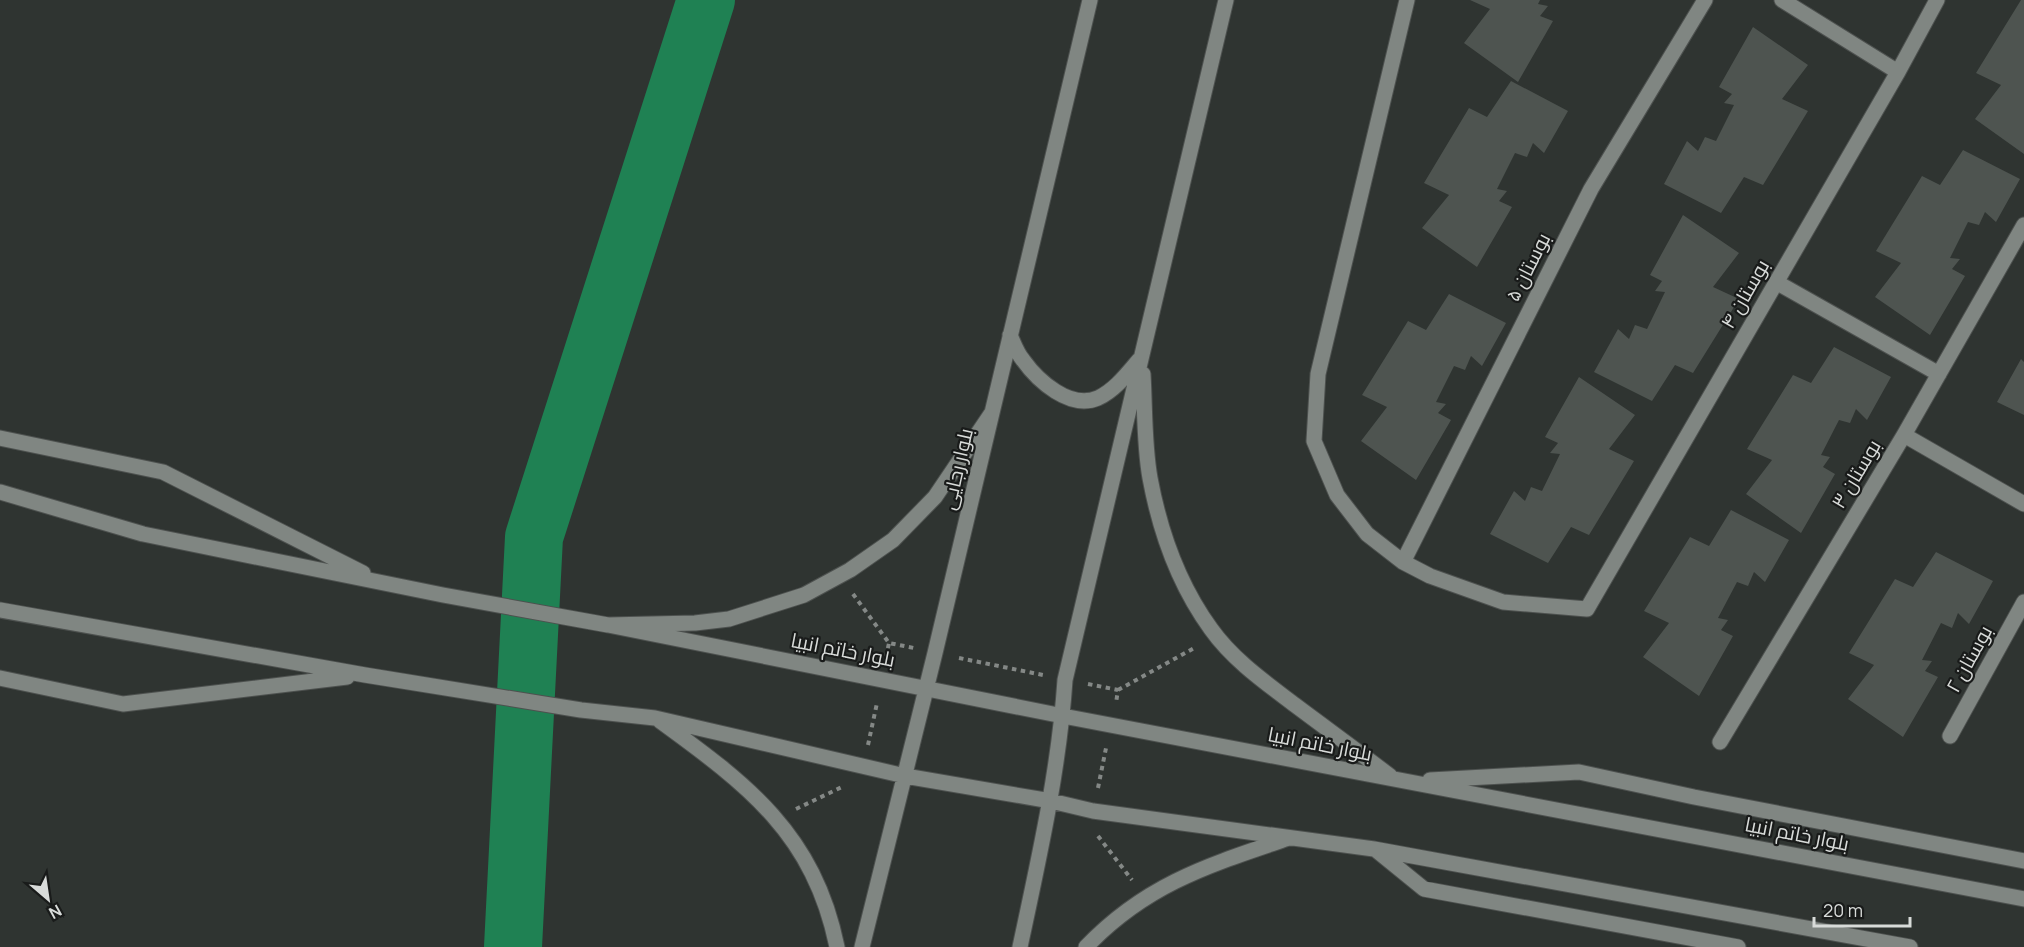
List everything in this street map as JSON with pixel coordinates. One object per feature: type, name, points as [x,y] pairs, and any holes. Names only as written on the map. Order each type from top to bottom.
[{"type":"main road","name":"بلوار رجایی","points":[[862,947],[935,653],[1090,0]]},
{"type":"main road","points":[[1020,947],[1051,801],[1063,716],[1065,680],[1226,0]]},
{"type":"main road","points":[[1403,562],[1367,534],[1336,495],[1314,441],[1318,374],[1407,0]]},
{"type":"main road","name":"بوستان ۵","points":[[1403,562],[1591,189],[1705,0]]},
{"type":"main road","points":[[1782,0],[1898,72]]},
{"type":"main road","name":"بوستان ۴","points":[[1403,562],[1430,576],[1503,602],[1587,609],[1898,72],[1937,0]]},
{"type":"main road","name":"بوستان ۳","points":[[1720,742],[1940,374],[2024,225]]},
{"type":"main road","points":[[1776,282],[1940,374]]},
{"type":"main road","points":[[1010,335],[1021,358],[1034,375],[1065,396],[1078,400],[1096,398],[1116,385],[1142,358]]},
{"type":"main road","points":[[1142,358],[1150,477],[1171,558],[1190,594],[1216,635],[1231,653],[1263,681],[1401,781],[1579,772],[1694,797],[2024,861]]},
{"type":"main road","points":[[0,492],[143,534],[443,595],[608,625],[695,623],[729,619],[804,596],[893,540],[935,497],[991,414]]},
{"type":"main road","points":[[1904,435],[2024,504]]},
{"type":"main road","points":[[0,438],[163,472],[382,583]]},
{"type":"main road","name":"بوستان ۲","points":[[1950,736],[2024,602]]},
{"type":"main road","points":[[0,610],[364,675],[581,710],[655,718],[905,776],[1051,801],[1094,811],[1374,849],[1910,947]]},
{"type":"main road","name":"بلوار خاتم انبیا","points":[[608,625],[1063,716],[2024,899]]},
{"type":"main road","points":[[0,678],[123,704],[364,675]]},
{"type":"main road","points":[[655,718],[708,756],[747,789],[776,818],[798,846],[814,874],[828,906],[837,947]]},
{"type":"main road","points":[[1086,947],[1132,906],[1161,887],[1204,867],[1292,837]]},
{"type":"main road","points":[[1374,849],[1424,889],[1738,947]]},
{"type":"path","points":[[839,576],[889,643],[1118,690],[1216,635]]},
{"type":"path","points":[[776,818],[861,778],[889,643]]},
{"type":"path","points":[[1118,690],[1090,826],[1145,898]]},
{"type":"building","points":[[1470,0],[1540,0],[1538,4],[1548,6],[1540,16],[1553,21],[1518,82],[1464,43],[1490,9]]},
{"type":"building","points":[[2021,0],[2024,0],[2024,154],[1975,119],[2001,85],[1976,73]]},
{"type":"building","points":[[1753,27],[1808,65],[1782,99],[1808,111],[1763,185],[1744,177],[1721,213],[1664,184],[1687,141],[1698,151],[1705,137],[1716,141],[1734,105],[1724,103],[1732,94],[1719,87]]},
{"type":"building","points":[[1511,81],[1568,111],[1544,153],[1533,143],[1527,157],[1515,153],[1497,189],[1507,191],[1499,201],[1512,207],[1477,267],[1422,228],[1449,195],[1424,183],[1469,108],[1487,117]]},
{"type":"building","points":[[1963,150],[2020,179],[1996,222],[1985,212],[1979,225],[1968,222],[1950,258],[1960,259],[1952,269],[1965,276],[1930,335],[1875,297],[1901,263],[1876,251],[1922,176],[1940,185]]},
{"type":"building","points":[[1683,215],[1739,253],[1713,287],[1739,299],[1693,373],[1675,365],[1652,401],[1594,372],[1618,329],[1629,339],[1635,325],[1647,329],[1665,292],[1655,291],[1662,281],[1650,275]]},
{"type":"building","points":[[1449,294],[1506,323],[1482,366],[1471,356],[1465,370],[1454,366],[1436,402],[1446,404],[1438,413],[1451,420],[1416,480],[1361,441],[1387,407],[1362,395],[1408,321],[1426,330]]},
{"type":"building","points":[[1834,347],[1891,377],[1867,420],[1856,409],[1850,423],[1839,420],[1821,455],[1830,457],[1823,467],[1835,474],[1801,533],[1746,494],[1772,460],[1747,449],[1793,375],[1811,383]]},
{"type":"building","points":[[2021,359],[2024,362],[2024,415],[1997,402]]},
{"type":"building","points":[[1579,377],[1635,415],[1609,449],[1634,461],[1589,535],[1571,527],[1548,563],[1490,534],[1514,491],[1525,501],[1531,487],[1542,491],[1560,454],[1550,453],[1558,443],[1545,437]]},
{"type":"building","points":[[1731,510],[1789,540],[1765,582],[1754,572],[1748,586],[1737,582],[1718,618],[1728,620],[1721,630],[1733,636],[1699,696],[1643,657],[1669,623],[1644,611],[1690,537],[1709,546]]},
{"type":"building","points":[[1936,552],[1993,581],[1969,624],[1958,613],[1952,628],[1941,623],[1922,660],[1932,661],[1925,671],[1938,677],[1903,737],[1848,699],[1874,665],[1849,653],[1895,579],[1913,587]]},
{"type":"waterway","points":[[513,947],[534,537],[706,0]]}]
